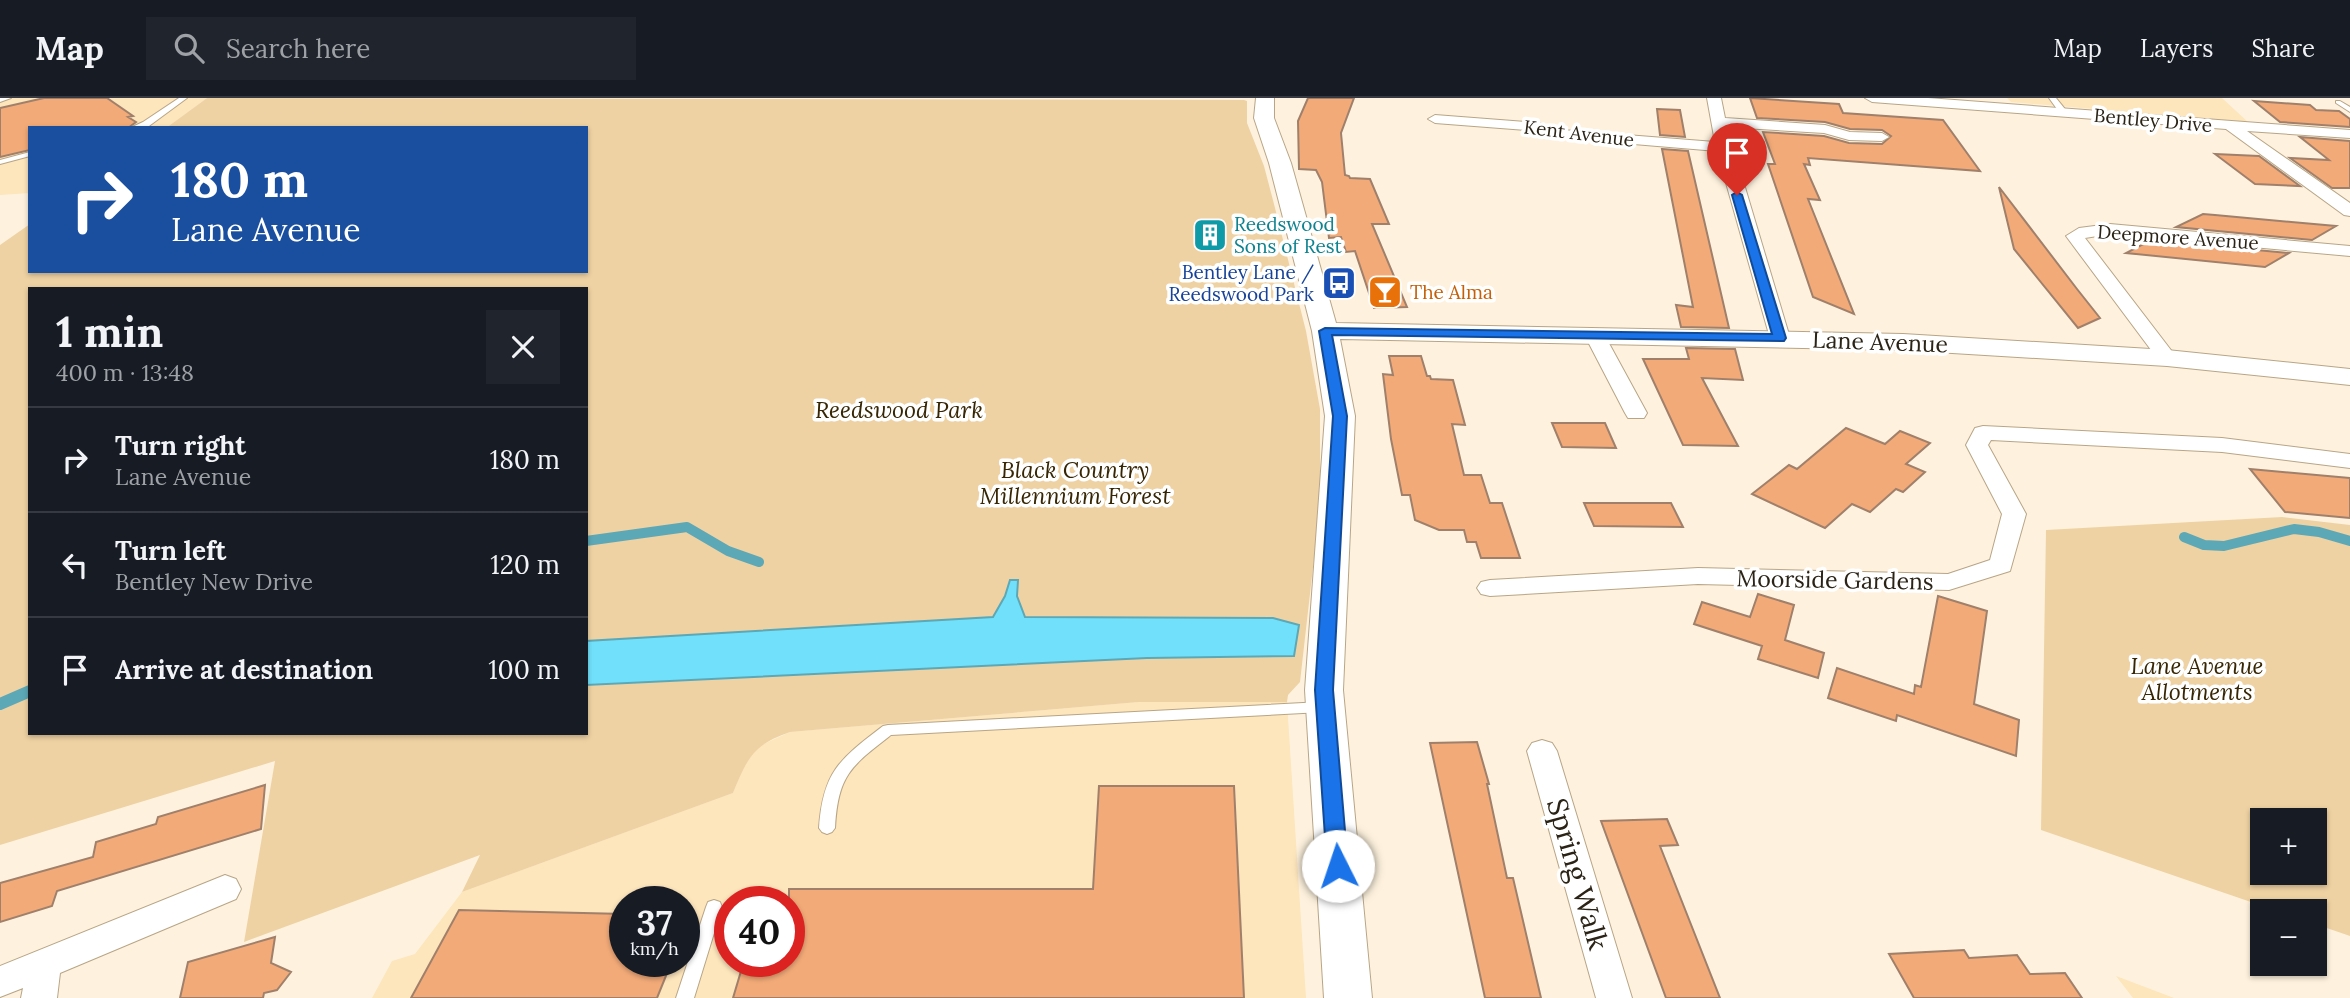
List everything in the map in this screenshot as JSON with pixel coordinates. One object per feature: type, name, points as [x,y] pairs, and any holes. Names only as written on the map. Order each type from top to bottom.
[{"type":"street","points":[[1265,98],[1264,118],[1280,163],[1325,331],[1340,416],[1326,615],[1325,699],[1348,998]]},
{"type":"street","points":[[1714,98],[1723,147],[1780,338]]},
{"type":"street","name":"Bentley Drive","points":[[1872,98],[2350,134]]},
{"type":"street","name":"Kent Avenue","points":[[1435,119],[1539,127],[1562,134],[1723,147]]},
{"type":"street","points":[[1717,122],[1825,129],[1849,136],[1882,137]]},
{"type":"street","points":[[2232,127],[2350,211]]},
{"type":"street","name":"Deepmore Avenue","points":[[2166,358],[2076,236],[2085,232],[2110,229],[2350,251]]},
{"type":"street","name":"Lane Avenue","points":[[1325,331],[1903,342],[2166,358],[2350,377]]},
{"type":"street","points":[[1595,336],[1636,413]]},
{"type":"street","name":"Moorside Gardens","points":[[1490,588],[1698,576],[1949,582],[2001,565],[2014,514],[1977,445],[1983,433],[2222,445],[2350,461]]},
{"type":"street","name":"Spring Walk","points":[[1542,751],[1614,998]]},
{"type":"street","points":[[0,982],[225,890]]},
{"type":"street","points":[[39,998],[44,963]]},
{"type":"lane","points":[[0,100],[8,98]]},
{"type":"lane","points":[[140,126],[184,98]]},
{"type":"lane","points":[[2052,98],[2065,114]]},
{"type":"lane","points":[[2336,103],[2350,110]]},
{"type":"lane","points":[[0,162],[28,155]]},
{"type":"lane","points":[[827,828],[828,799],[844,765],[888,730],[1325,699]]},
{"type":"lane","points":[[685,998],[714,907]]},
{"type":"shaded area","points":[[0,98],[207,98],[169,126],[28,126],[28,193],[0,195]]},
{"type":"shaded area","points":[[2007,98],[2222,98],[2248,122],[2011,102]]},
{"type":"shaded area","points":[[1139,702],[1287,702],[1306,998],[372,998],[392,961],[415,954],[462,892],[733,793],[746,761],[757,747],[790,732]]},
{"type":"shaded area","points":[[2116,976],[2174,998],[2133,998]]},
{"type":"green space","name":"Reedswood Park","points":[[207,98],[1247,101],[1247,123],[1264,166],[1274,204],[1306,331],[1320,409],[1317,532],[1300,682],[1288,695],[1287,702],[1139,702],[790,732],[768,742],[753,754],[733,793],[462,892],[480,855],[244,942],[275,761],[0,845],[0,245],[28,225],[28,273],[588,273],[588,126],[169,126]]},
{"type":"green space","name":"Lane Avenue Allotments","points":[[2282,517],[2350,525],[2350,936],[2327,928],[2327,899],[2250,899],[2250,902],[2041,830],[2046,530]]},
{"type":"water","points":[[1010,580],[1018,580],[1017,596],[1025,617],[1273,618],[1299,625],[1294,656],[1147,658],[588,685],[588,641],[993,617],[1005,596]]},
{"type":"building","points":[[44,98],[107,98],[133,116],[128,117],[136,122],[131,126],[28,126],[28,150],[0,157],[0,108]]},
{"type":"building","points":[[1308,98],[1354,98],[1341,133],[1345,175],[1350,178],[1370,179],[1389,224],[1372,224],[1407,307],[1374,308],[1355,251],[1346,252],[1341,237],[1329,238],[1322,182],[1316,170],[1299,169],[1298,121]]},
{"type":"building","points":[[1750,98],[1839,104],[1843,113],[1943,120],[1980,171],[1808,158],[1810,165],[1804,164],[1820,200],[1808,199],[1854,314],[1813,297],[1768,164],[1775,164],[1763,132],[1824,136],[1849,143],[1882,144],[1891,136],[1882,130],[1850,129],[1825,122],[1757,118]]},
{"type":"building","points":[[2254,101],[2310,105],[2316,110],[2339,111],[2350,119],[2350,127],[2280,122]]},
{"type":"building","points":[[1657,109],[1680,110],[1685,137],[1660,135]]},
{"type":"building","points":[[2300,137],[2350,141],[2350,188],[2332,188],[2290,158],[2329,160]]},
{"type":"building","points":[[1662,149],[1688,151],[1729,328],[1681,327],[1676,305],[1693,307]]},
{"type":"building","points":[[2215,154],[2259,156],[2300,186],[2255,184]]},
{"type":"building","points":[[1999,187],[2100,318],[2078,328],[2014,249]]},
{"type":"building","points":[[2203,214],[2336,226],[2312,240],[2176,227]]},
{"type":"building","points":[[2151,240],[2289,253],[2265,267],[2126,253]]},
{"type":"building","points":[[1686,348],[1735,349],[1743,380],[1702,378],[1738,446],[1683,445],[1643,359],[1689,359]]},
{"type":"building","points":[[1389,356],[1421,356],[1427,376],[1431,379],[1453,380],[1465,425],[1452,424],[1464,475],[1481,475],[1490,503],[1502,503],[1520,558],[1481,558],[1476,542],[1467,542],[1464,530],[1439,530],[1415,520],[1410,495],[1402,495],[1391,439],[1383,374],[1393,375]]},
{"type":"building","points":[[1552,423],[1605,423],[1616,448],[1562,447]]},
{"type":"building","points":[[1846,428],[1885,444],[1900,431],[1930,443],[1906,464],[1925,472],[1903,492],[1896,489],[1870,512],[1852,504],[1825,528],[1752,494],[1789,465],[1797,469]]},
{"type":"building","points":[[2250,469],[2350,478],[2350,518],[2285,512]]},
{"type":"building","points":[[1584,503],[1671,503],[1683,527],[1594,526]]},
{"type":"building","points":[[1758,594],[1794,605],[1785,640],[1824,653],[1818,678],[1758,659],[1762,646],[1694,624],[1702,602],[1750,617]]},
{"type":"building","points":[[1938,596],[1987,611],[1974,704],[2019,720],[2016,756],[1897,715],[1896,721],[1828,698],[1837,668],[1914,694],[1915,685],[1921,687]]},
{"type":"building","points":[[1477,742],[1489,784],[1507,878],[1513,878],[1541,998],[1485,998],[1430,743]]},
{"type":"building","points":[[265,785],[261,829],[57,891],[52,906],[0,922],[0,883],[93,857],[96,842],[156,824],[158,817]]},
{"type":"building","points":[[1099,786],[1234,786],[1244,998],[733,998],[739,977],[805,977],[805,889],[1093,889]]},
{"type":"building","points":[[1667,819],[1678,845],[1660,846],[1720,998],[1666,998],[1601,821]]},
{"type":"building","points":[[459,910],[609,914],[609,977],[666,977],[657,998],[411,998]]},
{"type":"building","points":[[275,937],[271,963],[291,972],[277,990],[264,993],[263,998],[180,998],[188,962]]},
{"type":"building","points":[[1964,950],[1969,958],[2017,955],[2030,974],[2065,973],[2082,998],[1914,998],[1889,954]]},
{"type":"waterway","points":[[588,541],[687,527],[728,551],[759,562]]},
{"type":"waterway","points":[[2184,537],[2204,545],[2224,546],[2294,529],[2319,532],[2350,541]]},
{"type":"waterway","points":[[0,704],[28,692]]},
{"type":"place","name":"Reedswood Sons of Rest","points":[[1210,235]]},
{"type":"place","name":"Bentley Lane / Reedswood Park","points":[[1339,283]]},
{"type":"place","name":"The Alma","points":[[1385,292]]},
{"type":"route","points":[[1338,866],[1324,690],[1326,615],[1340,416],[1335,375],[1325,331],[1780,338],[1737,195]]},
{"type":"park label","name":"Black Country Millennium Forest","points":[[1075,483]]}]
